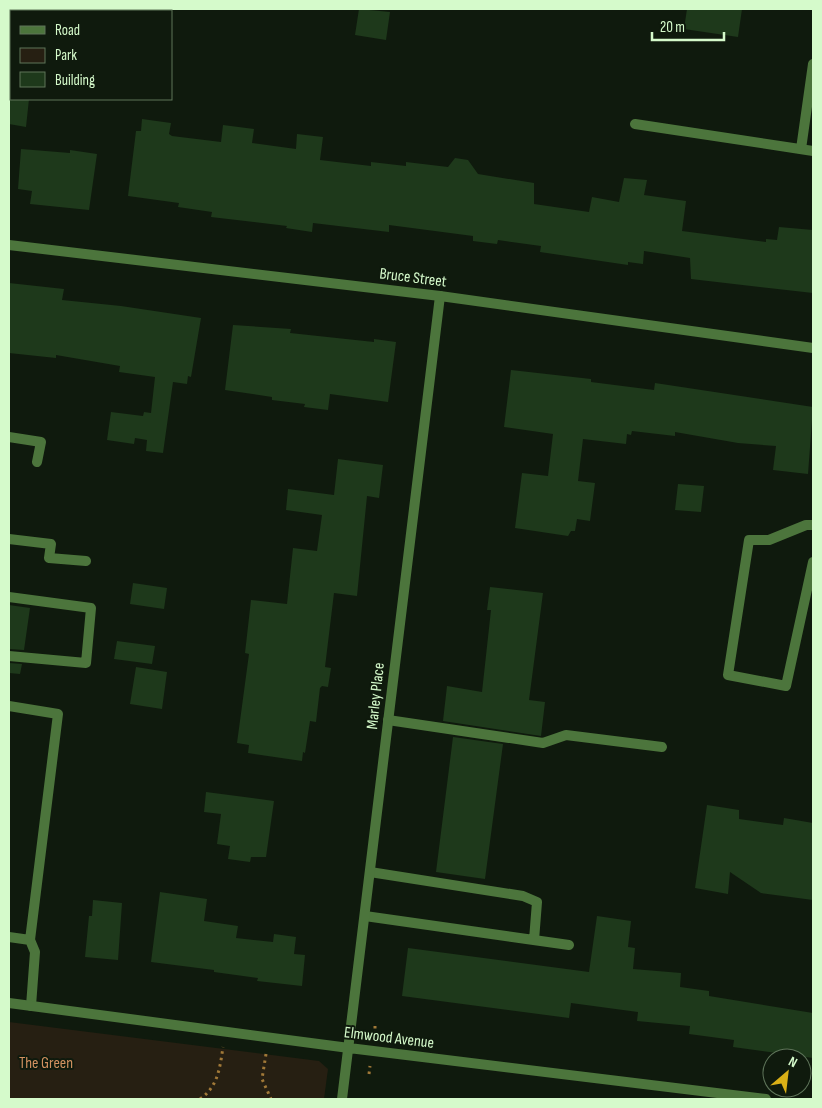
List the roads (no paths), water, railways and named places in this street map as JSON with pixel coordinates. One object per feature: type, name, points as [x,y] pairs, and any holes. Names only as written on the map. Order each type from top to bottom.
[{"type":"street","points":[[801,149],[813,64]]},
{"type":"street","points":[[635,124],[813,151]]},
{"type":"street","name":"Bruce Street","points":[[9,245],[440,296],[813,348]]},
{"type":"street","name":"Marley Place","points":[[342,1099],[440,296]]},
{"type":"street","points":[[9,437],[41,442],[37,462]]},
{"type":"street","points":[[813,525],[806,525],[769,540],[749,540],[728,675],[786,686],[813,562]]},
{"type":"street","points":[[9,539],[50,544],[49,558],[86,562]]},
{"type":"street","points":[[9,597],[91,608],[86,663],[9,656]]},
{"type":"street","points":[[9,706],[58,714],[30,940],[35,952],[31,1006]]},
{"type":"street","points":[[388,720],[543,743],[566,735],[662,747]]},
{"type":"street","points":[[370,872],[523,896],[538,902],[534,940]]},
{"type":"street","points":[[365,916],[569,945]]},
{"type":"street","points":[[9,937],[30,940]]},
{"type":"street","name":"Elmwood Avenue","points":[[9,1003],[349,1048],[766,1099]]},
{"type":"park label","name":"The Green","points":[[46,1063]]}]
